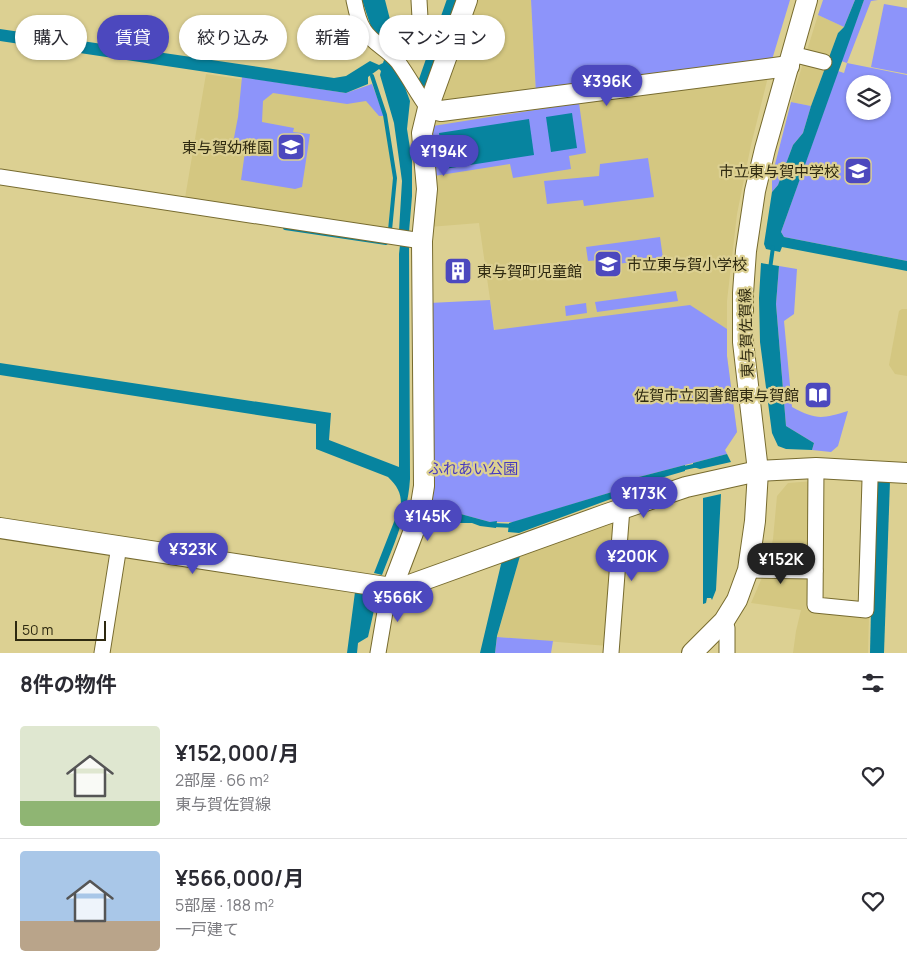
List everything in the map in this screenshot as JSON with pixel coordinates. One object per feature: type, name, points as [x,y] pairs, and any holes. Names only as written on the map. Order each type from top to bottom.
[{"type":"street","points":[[354,0],[364,31],[391,55],[412,82],[418,95],[428,108],[441,111],[790,60],[824,62]]},
{"type":"street","points":[[419,0],[420,15]]},
{"type":"street","points":[[378,653],[386,606],[419,517],[424,486],[422,241],[427,189],[422,134],[428,108],[467,0]]},
{"type":"street","name":"東与賀佐賀線","points":[[692,653],[724,621],[737,600],[748,570],[755,521],[758,471],[743,342],[743,293],[746,250],[755,191],[763,157],[807,0]]},
{"type":"street","points":[[0,177],[422,241]]},
{"type":"street","points":[[816,468],[815,605],[866,610],[870,480]]},
{"type":"street","points":[[0,528],[392,588],[404,587],[427,580],[622,508],[686,487],[758,471],[816,468],[907,473]]},
{"type":"street","points":[[611,653],[622,508]]},
{"type":"street","points":[[102,653],[119,546]]},
{"type":"street","points":[[748,570],[816,571]]},
{"type":"street","points":[[724,621],[727,628],[727,653]]},
{"type":"shaded area","points":[[362,0],[385,0],[389,15],[379,15],[379,35],[371,27],[369,15],[367,15]]},
{"type":"shaded area","points":[[474,0],[531,0],[536,94],[443,104],[436,98],[451,60],[505,60],[505,15],[468,15]]},
{"type":"shaded area","points":[[855,0],[864,0],[781,232],[784,237],[907,261],[907,271],[782,247],[780,252],[766,249],[764,244],[772,192],[778,185],[793,145],[803,133],[838,33],[844,27]]},
{"type":"shaded area","points":[[818,15],[844,27],[838,33],[811,106],[791,102]]},
{"type":"shaded area","points":[[0,29],[15,31],[15,43],[0,41]]},
{"type":"shaded area","points":[[87,42],[97,43],[97,56],[87,54]]},
{"type":"shaded area","points":[[169,54],[179,55],[179,60],[211,60],[334,78],[346,76],[370,61],[379,65],[384,60],[388,60],[399,71],[410,101],[407,129],[412,161],[409,232],[399,231],[402,181],[394,123],[380,75],[381,71],[379,69],[368,77],[368,84],[346,93],[126,60],[169,60]]},
{"type":"shaded area","name":"市立東与賀小学校","points":[[769,73],[751,145],[737,214],[727,301],[727,356],[737,432],[725,450],[727,454],[639,477],[612,492],[522,520],[479,223],[429,227],[430,136],[436,116]]},
{"type":"shaded area","name":"東与賀幼稚園","points":[[206,74],[346,95],[372,84],[384,116],[393,179],[388,229],[185,198]]},
{"type":"shaded area","points":[[572,113],[577,148],[551,152],[546,117]]},
{"type":"shaded area","points":[[529,119],[534,155],[444,169],[439,133]]},
{"type":"shaded area","points":[[400,245],[409,246],[410,479],[409,492],[396,540],[382,575],[374,573],[401,504],[398,489],[388,477],[316,449],[316,424],[0,375],[0,363],[331,413],[329,440],[399,467]]},
{"type":"shaded area","points":[[761,263],[779,266],[776,304],[786,426],[814,443],[812,450],[786,449],[778,446],[772,433],[760,342],[759,298]]},
{"type":"shaded area","points":[[907,309],[907,376],[895,374],[889,365],[899,311]]},
{"type":"shaded area","points":[[727,454],[731,462],[700,469],[693,467],[693,463]]},
{"type":"shaded area","points":[[685,465],[685,471],[661,478],[619,496],[519,533],[508,532],[509,523],[612,492],[639,477]]},
{"type":"shaded area","points":[[874,480],[890,481],[884,653],[870,653]]},
{"type":"shaded area","points":[[814,481],[808,609],[869,616],[868,653],[793,653],[801,610],[751,603],[767,566],[773,539],[777,496],[788,483]]},
{"type":"shaded area","points":[[721,494],[716,590],[712,600],[707,598],[706,603],[703,604],[703,498]]},
{"type":"shaded area","points":[[435,507],[490,522],[497,521],[496,528],[439,518],[435,512]]},
{"type":"shaded area","points":[[610,520],[618,529],[608,646],[497,637],[520,556],[518,554]]},
{"type":"shaded area","points":[[518,554],[520,556],[497,636],[495,653],[480,653],[502,560]]},
{"type":"shaded area","points":[[355,592],[377,597],[368,637],[358,643],[357,653],[347,653]]},
{"type":"green space","points":[[531,0],[790,0],[771,63],[536,94]]},
{"type":"green space","points":[[823,0],[855,0],[844,27],[818,15]]},
{"type":"green space","points":[[864,0],[878,0],[871,1],[847,63],[841,61]]},
{"type":"green space","points":[[884,4],[907,8],[907,74],[871,67]]},
{"type":"green space","name":"市立東与賀中学校","points":[[847,63],[907,75],[907,261],[784,237],[781,232],[838,71],[844,73]]},
{"type":"green space","points":[[242,77],[346,93],[372,84],[384,116],[379,116],[366,101],[347,104],[273,93],[263,101],[262,122],[294,128],[293,132],[310,134],[302,187],[295,189],[241,180],[245,152],[232,148],[238,117]]},
{"type":"green space","points":[[791,102],[811,106],[803,133],[793,145],[778,185],[772,192],[772,176]]},
{"type":"green space","points":[[579,103],[586,153],[569,156],[571,169],[513,178],[510,164],[434,176],[430,136],[433,126]]},
{"type":"green space","points":[[648,158],[654,197],[584,206],[583,200],[547,204],[544,181],[599,176],[600,164]]},
{"type":"green space","points":[[660,237],[663,258],[602,266],[601,260],[588,261],[586,247]]},
{"type":"green space","points":[[779,266],[797,269],[794,314],[784,321],[792,407],[819,417],[832,416],[848,411],[838,446],[831,452],[812,450],[814,443],[786,426],[776,304]]},
{"type":"green space","points":[[676,291],[678,301],[597,312],[595,302]]},
{"type":"green space","name":"ふれあい公園","points":[[490,300],[494,330],[690,305],[727,329],[727,356],[737,432],[725,450],[727,454],[639,477],[612,492],[514,522],[490,522],[431,506],[429,303]]},
{"type":"green space","points":[[586,303],[587,313],[566,316],[565,306]]},
{"type":"green space","points":[[497,637],[553,641],[551,653],[495,653]]},
{"type":"waterway","points":[[425,80],[453,0]]},
{"type":"waterway","points":[[372,76],[385,115],[395,178],[390,230]]},
{"type":"waterway","points":[[285,228],[386,243]]},
{"type":"waterway","points":[[770,269],[773,247]]},
{"type":"waterway","points":[[680,469],[698,465]]},
{"type":"waterway","points":[[493,525],[513,526]]},
{"type":"place","name":"東与賀幼稚園","points":[[291,147]]},
{"type":"place","name":"市立東与賀中学校","points":[[858,171]]},
{"type":"place","name":"市立東与賀小学校","points":[[608,264]]},
{"type":"place","name":"東与賀町児童館","points":[[458,271]]},
{"type":"place","name":"佐賀市立図書館東与賀館","points":[[818,395]]}]
